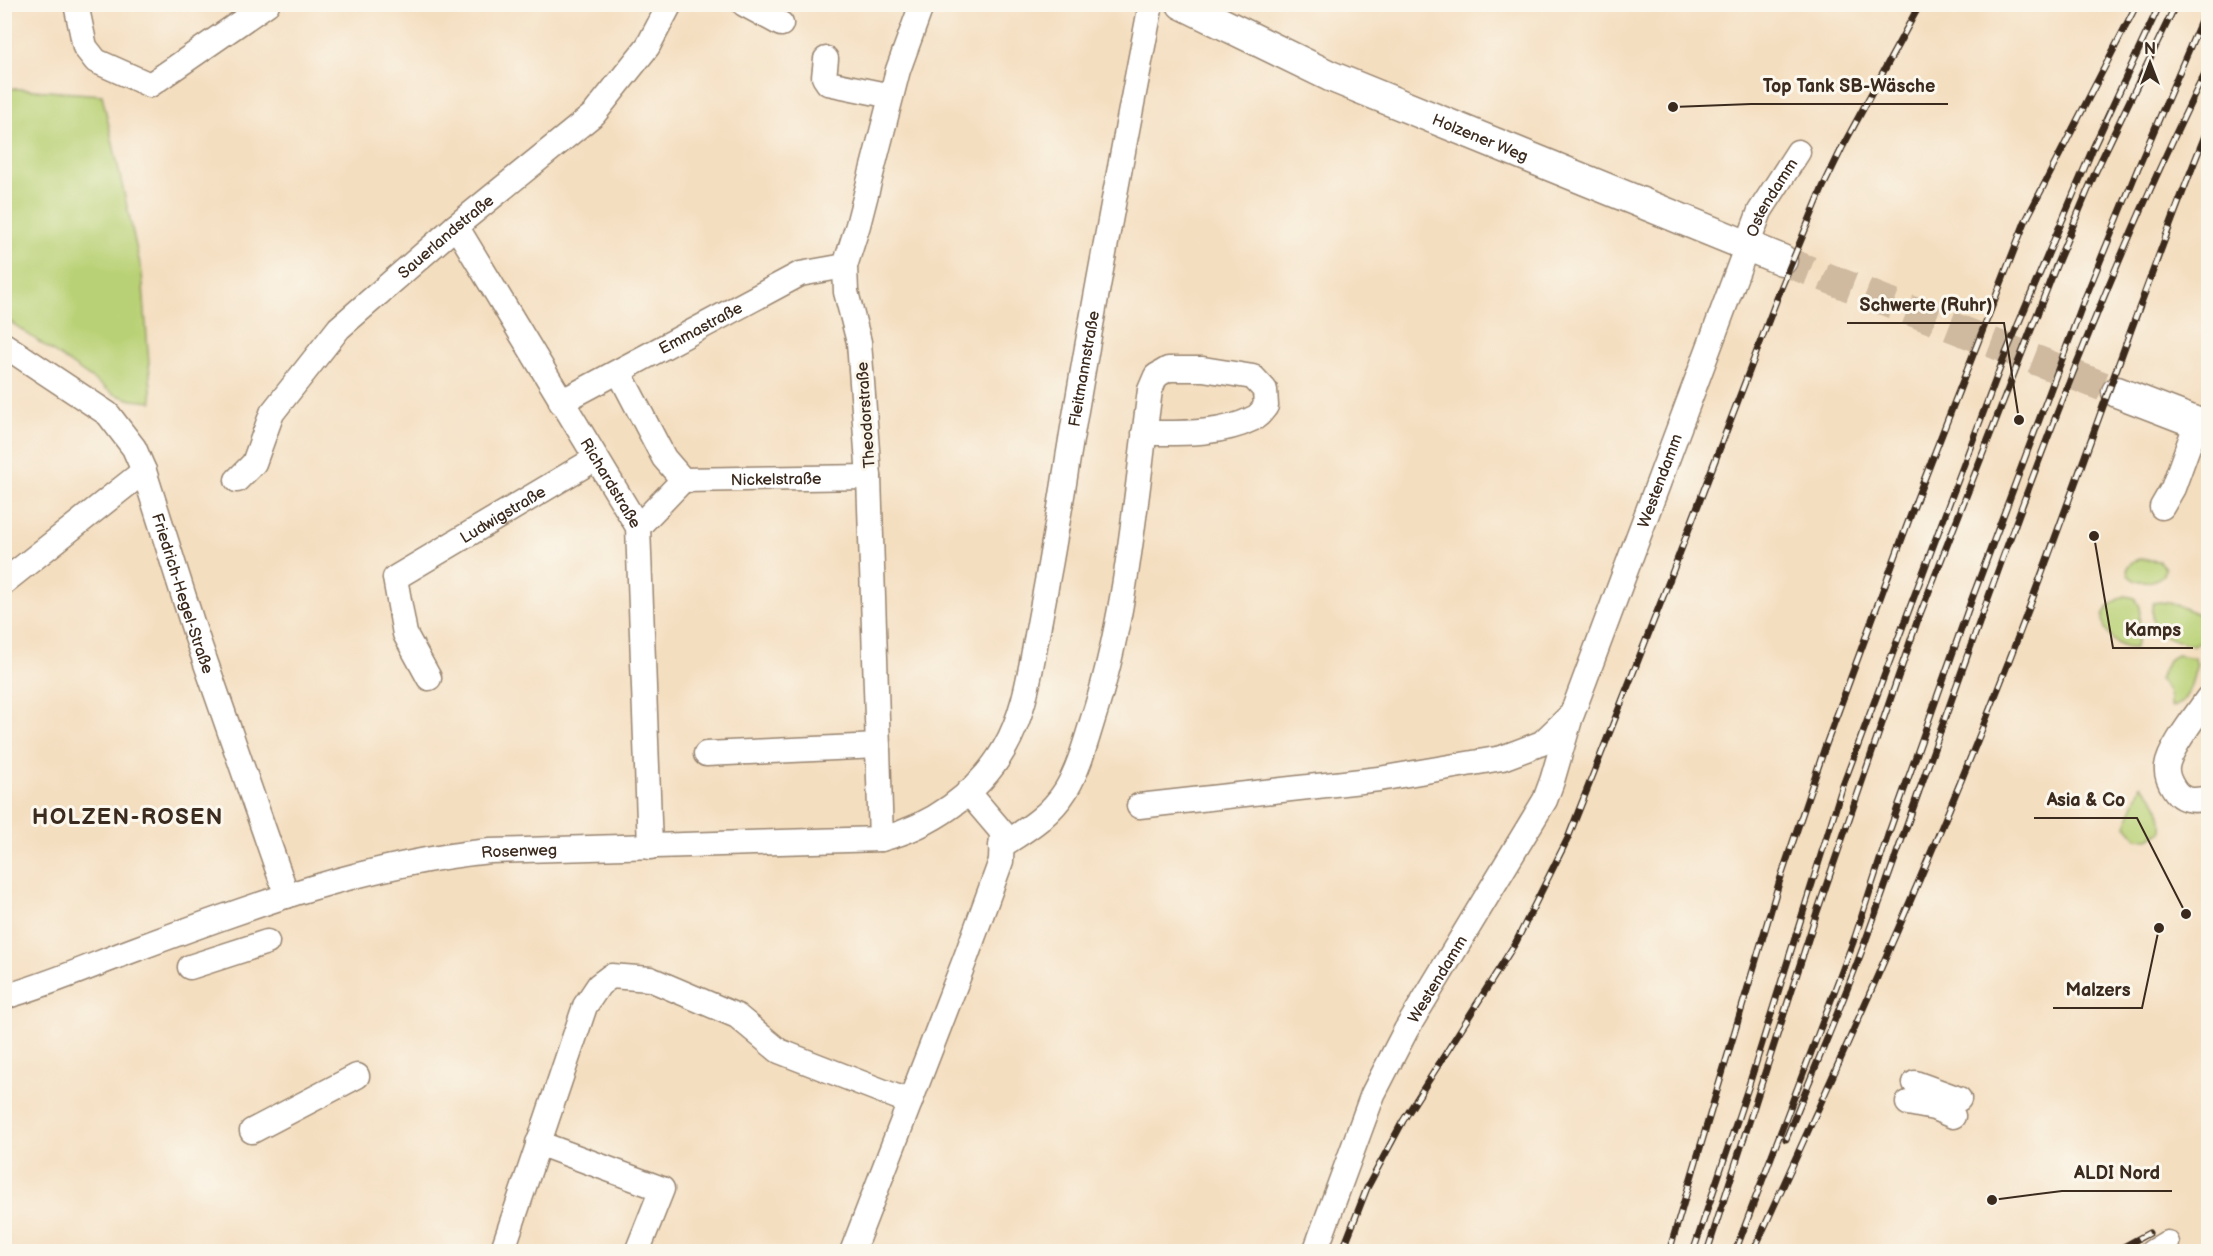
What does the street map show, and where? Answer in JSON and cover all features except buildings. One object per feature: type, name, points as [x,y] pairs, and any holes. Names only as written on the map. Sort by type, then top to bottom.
[{"type":"main road","name":"Holzener Weg","points":[[1182,4],[1330,76],[1782,260]]},
{"type":"main road","points":[[2117,392],[2203,424]]},
{"type":"street","points":[[76,4],[85,47],[96,61],[150,85],[267,4]]},
{"type":"street","name":"Sauerlandstraße","points":[[237,480],[254,463],[272,413],[339,328],[456,226],[594,114],[648,46],[670,4]]},
{"type":"street","points":[[744,4],[781,24]]},
{"type":"street","name":"Theodorstraße","points":[[880,839],[869,477],[859,342],[846,292],[845,266],[858,225],[898,70],[922,4]]},
{"type":"street","name":"Fleitmannstraße","points":[[1013,732],[1023,705],[1054,548],[1118,172],[1151,4]]},
{"type":"street","points":[[826,59],[824,77],[828,83],[891,96]]},
{"type":"street","name":"Ostendamm","points":[[1747,246],[1760,211],[1798,152]]},
{"type":"street","name":"Richardstraße","points":[[456,226],[638,527],[650,847]]},
{"type":"street","name":"Westendamm","points":[[1315,1251],[1373,1094],[1406,1030],[1545,800],[1572,714],[1747,246]]},
{"type":"street","name":"Emmastraße","points":[[561,402],[800,274],[845,266]]},
{"type":"street","name":"Friedrich-Hegel-Straße","points":[[4,345],[108,414],[134,448],[144,471],[195,632],[287,896]]},
{"type":"street","points":[[1001,846],[1041,821],[1065,790],[1079,762],[1105,683],[1118,622],[1144,433],[1150,390],[1156,376],[1168,369],[1203,369],[1253,377],[1265,390],[1266,406],[1254,418],[1230,428],[1184,433],[1144,433]]},
{"type":"street","points":[[619,372],[664,458],[682,480],[638,527]]},
{"type":"street","points":[[2162,507],[2203,424]]},
{"type":"street","name":"Ludwigstraße","points":[[429,678],[405,634],[394,578],[595,459]]},
{"type":"street","points":[[4,582],[144,471]]},
{"type":"street","name":"Nickelstraße","points":[[682,480],[869,477]]},
{"type":"street","points":[[2208,698],[2171,754],[2167,769],[2169,780],[2177,793],[2186,799],[2208,798]]},
{"type":"street","name":"Westendamm","points":[[1139,806],[1379,779],[1502,758],[1542,743],[1572,714]]},
{"type":"street","name":"Rosenweg","points":[[4,997],[47,984],[205,924],[287,896],[361,873],[442,856],[490,851],[880,839],[903,833],[928,822],[959,801],[990,770],[1013,732]]},
{"type":"street","points":[[706,754],[878,746]]},
{"type":"street","points":[[852,1251],[1001,861],[1002,832],[968,792]]},
{"type":"street","points":[[190,967],[267,942]]},
{"type":"street","points":[[502,1251],[585,1006],[599,985],[611,976],[650,980],[704,1002],[737,1016],[779,1051],[910,1102]]},
{"type":"street","points":[[252,1131],[357,1076]]},
{"type":"street","points":[[1911,1093],[1934,1108],[1956,1108]]},
{"type":"street","points":[[538,1143],[662,1188],[637,1251]]},
{"type":"green space","points":[[5,88],[102,95],[142,273],[152,402],[132,400],[114,394],[5,318]]},
{"type":"green space","points":[[2139,559],[2159,561],[2165,568],[2164,575],[2155,580],[2136,581],[2128,575],[2127,569],[2132,562]]},
{"type":"green space","points":[[2125,596],[2135,598],[2140,607],[2139,630],[2141,631],[2135,648],[2117,643],[2104,627],[2103,620],[2107,608]]},
{"type":"green space","points":[[2153,603],[2174,604],[2208,618],[2207,631],[2203,638],[2193,645],[2161,633],[2153,622],[2152,613]]},
{"type":"green space","points":[[2177,655],[2194,658],[2197,664],[2186,697],[2182,702],[2170,707],[2168,692],[2159,680],[2168,660]]},
{"type":"green space","points":[[2141,785],[2154,800],[2162,818],[2162,831],[2149,839],[2137,838],[2126,825]]},
{"type":"tunnel","points":[[1782,260],[2117,392]]},
{"type":"railway","points":[[1342,1252],[1367,1188],[1403,1121],[1516,942],[1568,838],[1781,288],[1823,187],[1920,4]]},
{"type":"railway","points":[[1669,1252],[1779,883],[1824,750],[1917,498],[2025,222],[2137,4]]},
{"type":"railway","points":[[1693,1252],[1748,1088],[1842,788],[2003,360],[2093,148],[2160,4]]},
{"type":"railway","points":[[1707,1252],[1816,915],[1917,622],[2056,266],[2095,173],[2176,4]]},
{"type":"railway","points":[[1735,1252],[1855,937],[1888,835],[1970,604],[2083,303],[2208,5]]},
{"type":"railway","points":[[1786,1139],[1864,945],[1983,612],[2066,391],[2157,174],[2208,67]]},
{"type":"railway","points":[[1753,1252],[1882,966],[1974,749],[2208,128]]},
{"type":"railway","points":[[2114,1252],[2149,1233]]},
{"type":"place","name":"Top Tank SB-Wäsche","points":[[1673,107]]},
{"type":"place","name":"Schwerte (Ruhr)","points":[[2019,420]]},
{"type":"place","name":"Kamps","points":[[2094,536]]},
{"type":"place","name":"Asia & Co","points":[[2186,914]]},
{"type":"place","name":"Malzers","points":[[2159,928]]},
{"type":"place","name":"ALDI Nord","points":[[1992,1200]]},
{"type":"district","name":"HOLZEN-ROSEN","points":[[128,816]]}]
